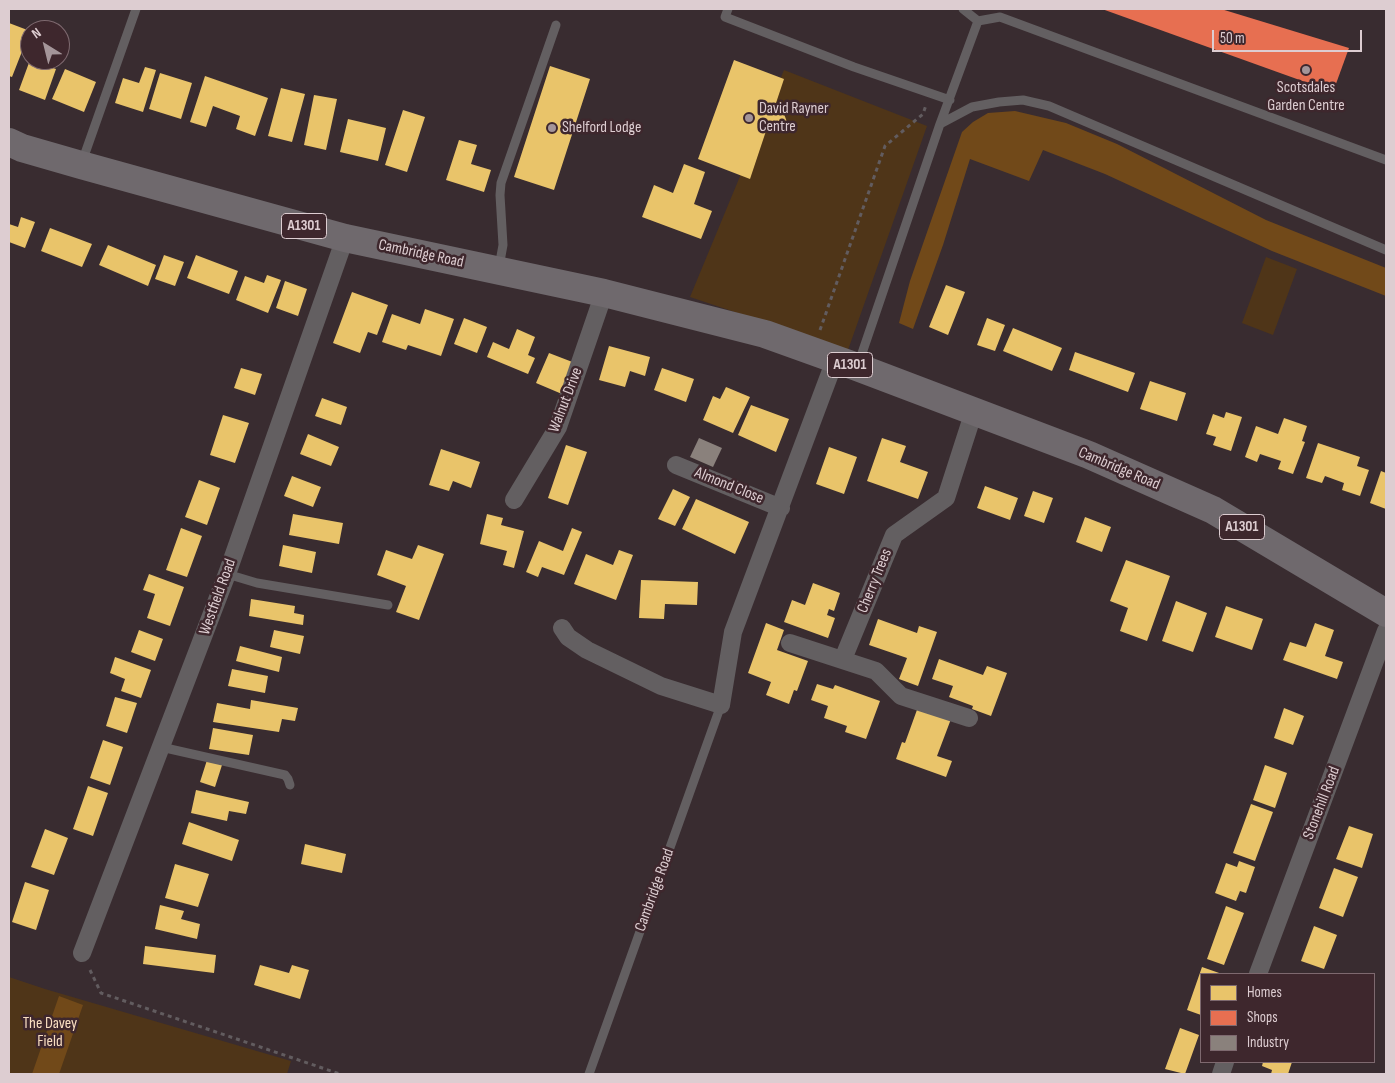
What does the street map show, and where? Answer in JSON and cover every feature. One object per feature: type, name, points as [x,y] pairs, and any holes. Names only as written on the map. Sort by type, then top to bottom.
[{"type":"main road","name":"Cambridge Road","points":[[9,142],[22,148],[81,165],[345,238],[604,293],[765,334],[1089,455],[1213,510],[1386,613]]},
{"type":"street","name":"Westfield Road","points":[[82,953],[227,574],[345,238]]},
{"type":"street","name":"Walnut Drive","points":[[514,500],[558,427],[604,293]]},
{"type":"street","name":"Cambridge Road","points":[[721,705],[733,632],[781,508],[835,359]]},
{"type":"street","name":"Cherry Trees","points":[[843,659],[894,535],[946,498],[974,411]]},
{"type":"street","name":"Almond Close","points":[[676,465],[781,508]]},
{"type":"street","points":[[562,628],[568,637],[587,650],[661,686],[721,705]]},
{"type":"street","name":"Stonehill Road","points":[[1258,973],[1386,631]]},
{"type":"street","points":[[790,643],[876,671],[901,696],[969,718]]},
{"type":"lane","points":[[81,165],[136,9]]},
{"type":"lane","points":[[728,9],[725,17],[854,67],[950,100]]},
{"type":"lane","points":[[963,9],[978,21],[1000,17],[1386,160]]},
{"type":"lane","points":[[835,359],[940,124],[978,21]]},
{"type":"lane","points":[[498,270],[503,245],[501,184],[556,25]]},
{"type":"lane","points":[[940,124],[972,107],[999,102],[1023,100],[1049,106],[1386,250]]},
{"type":"lane","points":[[227,574],[257,583],[388,605]]},
{"type":"lane","name":"Cambridge Road","points":[[589,1074],[721,705]]},
{"type":"lane","points":[[161,747],[285,775],[290,785]]},
{"type":"path","points":[[835,359],[885,146],[923,114],[931,93]]},
{"type":"path","points":[[82,953],[101,993],[340,1074]]},
{"type":"green space","points":[[784,70],[927,126],[848,350],[690,297]]},
{"type":"green space","points":[[1015,111],[1066,123],[1117,144],[1266,220],[1386,268],[1386,296],[1272,251],[1105,174],[1043,150],[1029,181],[970,159],[943,245],[913,329],[899,323],[910,281],[962,132],[973,122],[988,113]]},
{"type":"green space","points":[[1266,257],[1297,269],[1273,335],[1242,323]]},
{"type":"green space","name":"The Davey Field","points":[[9,977],[291,1061],[287,1074],[9,1074]]},
{"type":"green space","points":[[59,996],[83,1005],[59,1074],[32,1074]]},
{"type":"building: Homes","points":[[9,23],[20,27],[20,57],[12,77],[9,76]]},
{"type":"building: Homes","name":"David Rayner Centre","points":[[734,60],[784,79],[774,109],[784,114],[787,122],[785,128],[776,131],[767,128],[750,179],[698,159]]},
{"type":"building: Homes","name":"Shelford Lodge","points":[[550,66],[590,79],[554,190],[514,177]]},
{"type":"building: Homes","points":[[145,67],[156,70],[143,112],[115,103],[123,78],[139,83]]},
{"type":"building: Homes","points":[[26,70],[56,70],[45,100],[19,90]]},
{"type":"building: Homes","points":[[65,70],[96,82],[84,112],[52,99]]},
{"type":"building: Homes","points":[[160,73],[192,83],[181,119],[149,109]]},
{"type":"building: Homes","points":[[205,76],[268,98],[255,136],[236,129],[240,116],[213,106],[206,127],[190,122]]},
{"type":"building: Homes","points":[[281,88],[305,94],[292,142],[268,136]]},
{"type":"building: Homes","points":[[314,95],[337,99],[326,150],[304,145]]},
{"type":"building: Homes","points":[[403,110],[425,117],[407,172],[385,165]]},
{"type":"building: Homes","points":[[348,119],[386,128],[378,161],[340,152]]},
{"type":"building: Homes","points":[[459,140],[477,145],[471,164],[491,170],[484,192],[446,180]]},
{"type":"building: Homes","points":[[684,164],[705,172],[694,204],[712,211],[701,239],[642,217],[654,185],[673,193]]},
{"type":"building: Homes","points":[[21,217],[35,222],[25,248],[9,242],[9,224],[18,227]]},
{"type":"building: Homes","points":[[50,228],[92,244],[82,267],[41,251]]},
{"type":"building: Homes","points":[[108,245],[156,265],[148,286],[99,265]]},
{"type":"building: Homes","points":[[164,255],[184,262],[175,286],[155,279]]},
{"type":"building: Homes","points":[[196,255],[238,271],[229,294],[187,278]]},
{"type":"building: Homes","points":[[267,275],[281,280],[268,313],[236,300],[245,276],[264,283]]},
{"type":"building: Homes","points":[[285,281],[307,289],[298,316],[276,308]]},
{"type":"building: Homes","points":[[946,285],[965,292],[948,335],[929,327]]},
{"type":"building: Homes","points":[[352,292],[388,305],[377,335],[368,332],[360,353],[333,343]]},
{"type":"building: Homes","points":[[425,309],[454,319],[441,356],[408,345],[406,350],[382,342],[392,314],[420,324]]},
{"type":"building: Homes","points":[[464,318],[487,327],[477,353],[454,344]]},
{"type":"building: Homes","points":[[987,318],[1005,325],[995,351],[977,345]]},
{"type":"building: Homes","points":[[1013,328],[1062,348],[1052,371],[1003,351]]},
{"type":"building: Homes","points":[[517,329],[535,337],[528,355],[535,358],[528,374],[487,357],[493,342],[509,349]]},
{"type":"building: Homes","points":[[609,346],[650,357],[645,376],[630,371],[625,387],[599,380]]},
{"type":"building: Homes","points":[[1075,352],[1135,373],[1128,392],[1069,370]]},
{"type":"building: Homes","points":[[549,353],[575,363],[562,394],[536,383]]},
{"type":"building: Homes","points":[[241,368],[262,374],[255,395],[234,388]]},
{"type":"building: Homes","points":[[662,368],[694,379],[686,402],[654,390]]},
{"type":"building: Homes","points":[[1150,381],[1186,393],[1177,421],[1140,409]]},
{"type":"building: Homes","points":[[726,387],[750,397],[733,433],[703,420],[713,396],[720,399]]},
{"type":"building: Homes","points":[[322,398],[347,407],[341,425],[315,416]]},
{"type":"building: Homes","points":[[751,405],[789,419],[776,452],[738,435]]},
{"type":"building: Homes","points":[[1226,412],[1242,417],[1231,451],[1213,445],[1216,437],[1206,434],[1213,414],[1224,418]]},
{"type":"building: Homes","points":[[223,415],[249,423],[235,463],[210,455]]},
{"type":"building: Homes","points":[[1284,418],[1307,426],[1302,441],[1305,442],[1293,474],[1278,469],[1281,461],[1260,454],[1257,462],[1245,457],[1256,426],[1278,434]]},
{"type":"building: Homes","points":[[308,434],[339,447],[331,466],[300,454]]},
{"type":"building: Homes","points":[[882,438],[906,446],[900,462],[928,472],[918,499],[867,481]]},
{"type":"building: Homes","points":[[1318,443],[1360,457],[1357,466],[1369,470],[1360,496],[1342,490],[1344,483],[1325,476],[1322,483],[1306,478]]},
{"type":"building: Homes","points":[[566,445],[587,452],[568,505],[548,498]]},
{"type":"building: Homes","points":[[829,447],[857,457],[844,494],[816,484]]},
{"type":"building: Homes","points":[[441,449],[480,462],[471,488],[453,481],[449,491],[429,485]]},
{"type":"building: Homes","points":[[1381,471],[1386,473],[1386,509],[1370,503]]},
{"type":"building: Homes","points":[[292,476],[321,487],[313,507],[284,496]]},
{"type":"building: Homes","points":[[199,480],[220,488],[207,525],[185,517]]},
{"type":"building: Homes","points":[[985,486],[1018,498],[1010,520],[977,508]]},
{"type":"building: Homes","points":[[673,489],[690,497],[675,526],[658,519]]},
{"type":"building: Homes","points":[[1033,491],[1053,498],[1044,523],[1024,516]]},
{"type":"building: Homes","points":[[696,499],[749,522],[735,554],[682,529]]},
{"type":"building: Homes","points":[[293,514],[343,523],[339,544],[289,535]]},
{"type":"building: Homes","points":[[487,514],[503,518],[501,525],[524,531],[514,568],[503,565],[507,551],[480,544]]},
{"type":"building: Homes","points":[[1085,517],[1111,527],[1102,552],[1076,542]]},
{"type":"building: Homes","points":[[181,528],[202,536],[187,577],[166,570]]},
{"type":"building: Homes","points":[[572,528],[582,532],[564,575],[542,567],[538,577],[526,572],[539,541],[563,551]]},
{"type":"building: Homes","points":[[283,545],[316,552],[312,573],[279,566]]},
{"type":"building: Homes","points":[[418,545],[444,554],[419,620],[396,612],[406,586],[377,575],[386,550],[412,559]]},
{"type":"building: Homes","points":[[619,550],[633,555],[616,600],[574,584],[586,554],[613,565]]},
{"type":"building: Homes","points":[[1126,560],[1170,576],[1147,641],[1120,631],[1128,608],[1110,601]]},
{"type":"building: Homes","points":[[149,574],[184,587],[170,626],[147,618],[155,594],[143,590]]},
{"type":"building: Homes","points":[[641,580],[698,582],[697,605],[665,604],[664,619],[639,618]]},
{"type":"building: Homes","points":[[813,583],[840,593],[834,611],[829,609],[827,615],[835,618],[828,638],[784,622],[792,600],[805,605]]},
{"type":"building: Homes","points":[[251,599],[295,606],[294,613],[304,615],[303,625],[249,616]]},
{"type":"building: Homes","points":[[1176,601],[1207,613],[1193,652],[1162,641]]},
{"type":"building: Homes","points":[[1226,606],[1263,619],[1252,650],[1215,637]]},
{"type":"building: Homes","points":[[878,619],[917,633],[919,626],[937,632],[918,686],[899,679],[907,658],[869,645]]},
{"type":"building: Homes","points":[[766,623],[784,630],[777,650],[808,661],[797,691],[794,690],[789,704],[766,695],[771,682],[748,673]]},
{"type":"building: Homes","points":[[1315,623],[1334,630],[1325,656],[1343,662],[1337,679],[1283,660],[1290,642],[1306,647]]},
{"type":"building: Homes","points":[[139,630],[163,639],[155,661],[131,652]]},
{"type":"building: Homes","points":[[274,630],[304,636],[300,654],[270,647]]},
{"type":"building: Homes","points":[[240,646],[282,657],[279,672],[236,661]]},
{"type":"building: Homes","points":[[115,657],[151,670],[141,698],[121,691],[125,679],[110,673]]},
{"type":"building: Homes","points":[[939,659],[983,675],[987,666],[1007,673],[991,716],[972,709],[973,706],[949,697],[953,686],[932,679]]},
{"type":"building: Homes","points":[[232,669],[268,676],[265,693],[228,686]]},
{"type":"building: Homes","points":[[817,684],[833,689],[835,685],[880,701],[866,739],[845,732],[847,726],[824,718],[828,706],[811,700]]},
{"type":"building: Homes","points":[[115,697],[137,703],[127,733],[106,726]]},
{"type":"building: Homes","points":[[251,700],[298,708],[295,721],[282,719],[279,732],[213,722],[217,703],[250,709]]},
{"type":"building: Homes","points":[[918,707],[951,719],[937,756],[952,761],[946,777],[896,759],[902,742],[905,743]]},
{"type":"building: Homes","points":[[1284,708],[1304,716],[1293,745],[1274,738]]},
{"type":"building: Homes","points":[[213,728],[253,735],[249,755],[209,749]]},
{"type":"building: Homes","points":[[103,740],[123,747],[110,785],[90,778]]},
{"type":"building: Homes","points":[[207,760],[222,765],[215,787],[200,782]]},
{"type":"building: Homes","points":[[1265,765],[1287,773],[1275,808],[1253,800]]},
{"type":"building: Homes","points":[[88,786],[108,793],[93,836],[73,829]]},
{"type":"building: Homes","points":[[196,790],[249,802],[246,814],[229,811],[227,821],[191,813]]},
{"type":"building: Homes","points":[[1251,804],[1273,812],[1255,861],[1233,853]]},
{"type":"building: Homes","points":[[189,822],[239,840],[232,861],[182,844]]},
{"type":"building: Homes","points":[[1349,826],[1373,834],[1362,868],[1336,859]]},
{"type":"building: Homes","points":[[45,829],[68,838],[54,875],[31,867]]},
{"type":"building: Homes","points":[[305,844],[346,854],[342,873],[301,864]]},
{"type":"building: Homes","points":[[1239,861],[1255,867],[1246,893],[1240,891],[1236,901],[1215,893],[1226,863],[1237,867]]},
{"type":"building: Homes","points":[[175,864],[209,874],[198,907],[165,898]]},
{"type":"building: Homes","points":[[1334,868],[1358,877],[1343,917],[1319,908]]},
{"type":"building: Homes","points":[[25,882],[49,890],[36,930],[12,922]]},
{"type":"building: Homes","points":[[160,905],[184,911],[181,919],[200,924],[197,939],[155,929]]},
{"type":"building: Homes","points":[[1226,906],[1244,913],[1224,965],[1207,959]]},
{"type":"building: Homes","points":[[1314,926],[1337,935],[1324,969],[1301,961]]},
{"type":"building: Homes","points":[[145,946],[216,955],[214,973],[143,964]]},
{"type":"building: Homes","points":[[260,965],[289,973],[292,965],[309,970],[300,999],[254,985]]},
{"type":"building: Homes","points":[[1202,967],[1219,973],[1200,973],[1200,1015],[1187,1010]]},
{"type":"building: Homes","points":[[1180,1028],[1199,1035],[1185,1074],[1165,1069]]},
{"type":"building: Homes","points":[[1263,1063],[1292,1063],[1288,1074],[1271,1074],[1272,1070],[1262,1066]]},
{"type":"building: Shops","name":"Scotsdales Garden Centre","points":[[1102,9],[1221,9],[1349,48],[1333,92]]},
{"type":"building: Industry","points":[[699,438],[722,448],[713,467],[690,457]]},
{"type":"place","name":"Scotsdales Garden Centre","points":[[1306,70]]},
{"type":"place","name":"David Rayner Centre","points":[[749,118]]},
{"type":"place","name":"Shelford Lodge","points":[[552,128]]}]
